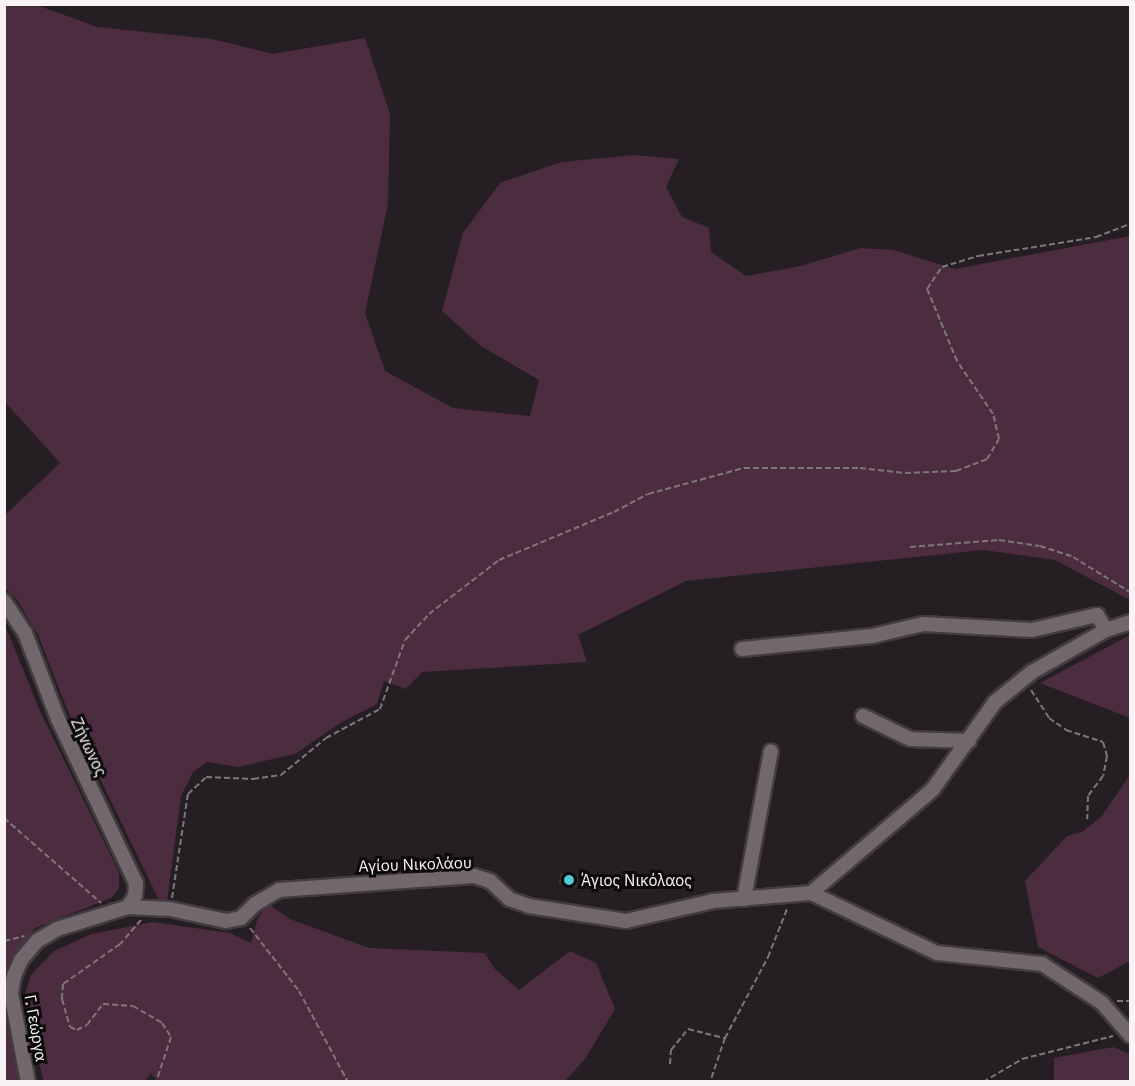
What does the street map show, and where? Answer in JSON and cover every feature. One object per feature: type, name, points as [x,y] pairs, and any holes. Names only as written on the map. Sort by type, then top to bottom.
[{"type":"street","name":"Ζήνωνος","points":[[4,601],[25,633],[58,719],[136,883],[135,896],[128,907]]},
{"type":"street","points":[[742,649],[872,636],[923,624],[1032,630],[1097,615],[1106,630]]},
{"type":"street","points":[[1129,1034],[1102,1004],[1042,964],[937,953],[811,893],[933,789],[995,702],[1024,677],[1106,630],[1131,622]]},
{"type":"street","points":[[863,716],[910,739],[969,741]]},
{"type":"street","points":[[744,898],[771,751]]},
{"type":"street","name":"Αγίου Νικολάου","points":[[242,918],[255,904],[279,890],[474,876],[490,881],[509,899],[528,906],[626,921],[713,901],[811,893]]},
{"type":"street","points":[[128,907],[148,910],[170,909],[226,921],[242,918]]},
{"type":"street","name":"Γ. Γεώργα","points":[[28,1082],[11,993],[21,960],[37,941],[57,929],[128,907]]},
{"type":"path","points":[[170,909],[188,794],[206,777],[253,779],[281,775],[326,738],[380,709],[405,640],[429,614],[499,560],[614,512],[648,494],[744,468],[860,468],[915,473],[956,471],[987,459],[999,439],[993,414],[957,361],[927,289],[942,267],[978,256],[1096,237],[1131,224]]},
{"type":"path","points":[[910,547],[999,540],[1040,546],[1073,557],[1131,592]]},
{"type":"path","points":[[1024,677],[1049,718],[1066,730],[1103,742],[1105,766],[1088,796],[1087,819]]},
{"type":"path","points":[[4,818],[43,848],[110,911]]},
{"type":"path","points":[[710,1082],[725,1038],[768,957],[792,895]]},
{"type":"path","points":[[148,910],[120,944],[63,984],[62,999],[70,1027],[77,1030],[87,1025],[103,1004],[133,1006],[162,1023],[171,1037],[156,1082]]},
{"type":"path","points":[[242,918],[299,991],[348,1082]]},
{"type":"path","points":[[4,941],[19,934],[37,941]]},
{"type":"path","points":[[670,1064],[671,1050],[688,1029],[725,1038]]},
{"type":"path","points":[[983,1082],[1022,1059],[1129,1034]]},
{"type":"shaded area","points":[[5,4],[37,5],[97,27],[212,39],[273,54],[365,38],[390,114],[388,204],[365,313],[385,371],[453,408],[530,416],[539,380],[481,346],[442,311],[463,233],[500,183],[561,162],[634,155],[679,159],[666,187],[682,217],[709,228],[711,252],[746,276],[801,266],[860,248],[893,250],[955,269],[1130,236],[1130,600],[1055,560],[983,550],[686,581],[578,635],[587,662],[422,672],[406,689],[384,681],[377,704],[340,723],[295,754],[238,767],[207,762],[193,772],[181,796],[167,901],[159,900],[71,719],[38,635],[18,601],[5,588],[5,515],[60,463],[5,402]]},
{"type":"shaded area","points":[[5,625],[40,711],[119,872],[119,889],[111,898],[35,928],[10,963],[5,989]]},
{"type":"shaded area","points":[[1130,635],[1130,718],[1040,683]]},
{"type":"shaded area","points":[[1130,775],[1130,961],[1098,978],[1038,947],[1025,881],[1067,836],[1082,832],[1101,817]]},
{"type":"shaded area","points":[[267,903],[290,919],[369,948],[485,953],[494,968],[519,990],[570,951],[596,963],[615,1009],[585,1059],[565,1081],[158,1082],[151,1073],[145,1081],[44,1082],[23,1001],[31,975],[54,951],[92,934],[153,922],[230,933],[251,943],[257,920]]},
{"type":"shaded area","points":[[4,1000],[18,1056],[19,1081],[5,1081]]},
{"type":"shaded area","points":[[1113,1047],[1130,1054],[1130,1081],[1054,1081],[1054,1058]]},
{"type":"building","name":"Άγιος Νικόλαος","points":[[561,873],[579,877],[576,888],[559,884]]},
{"type":"place","name":"Άγιος Νικόλαος","points":[[569,880]]}]
